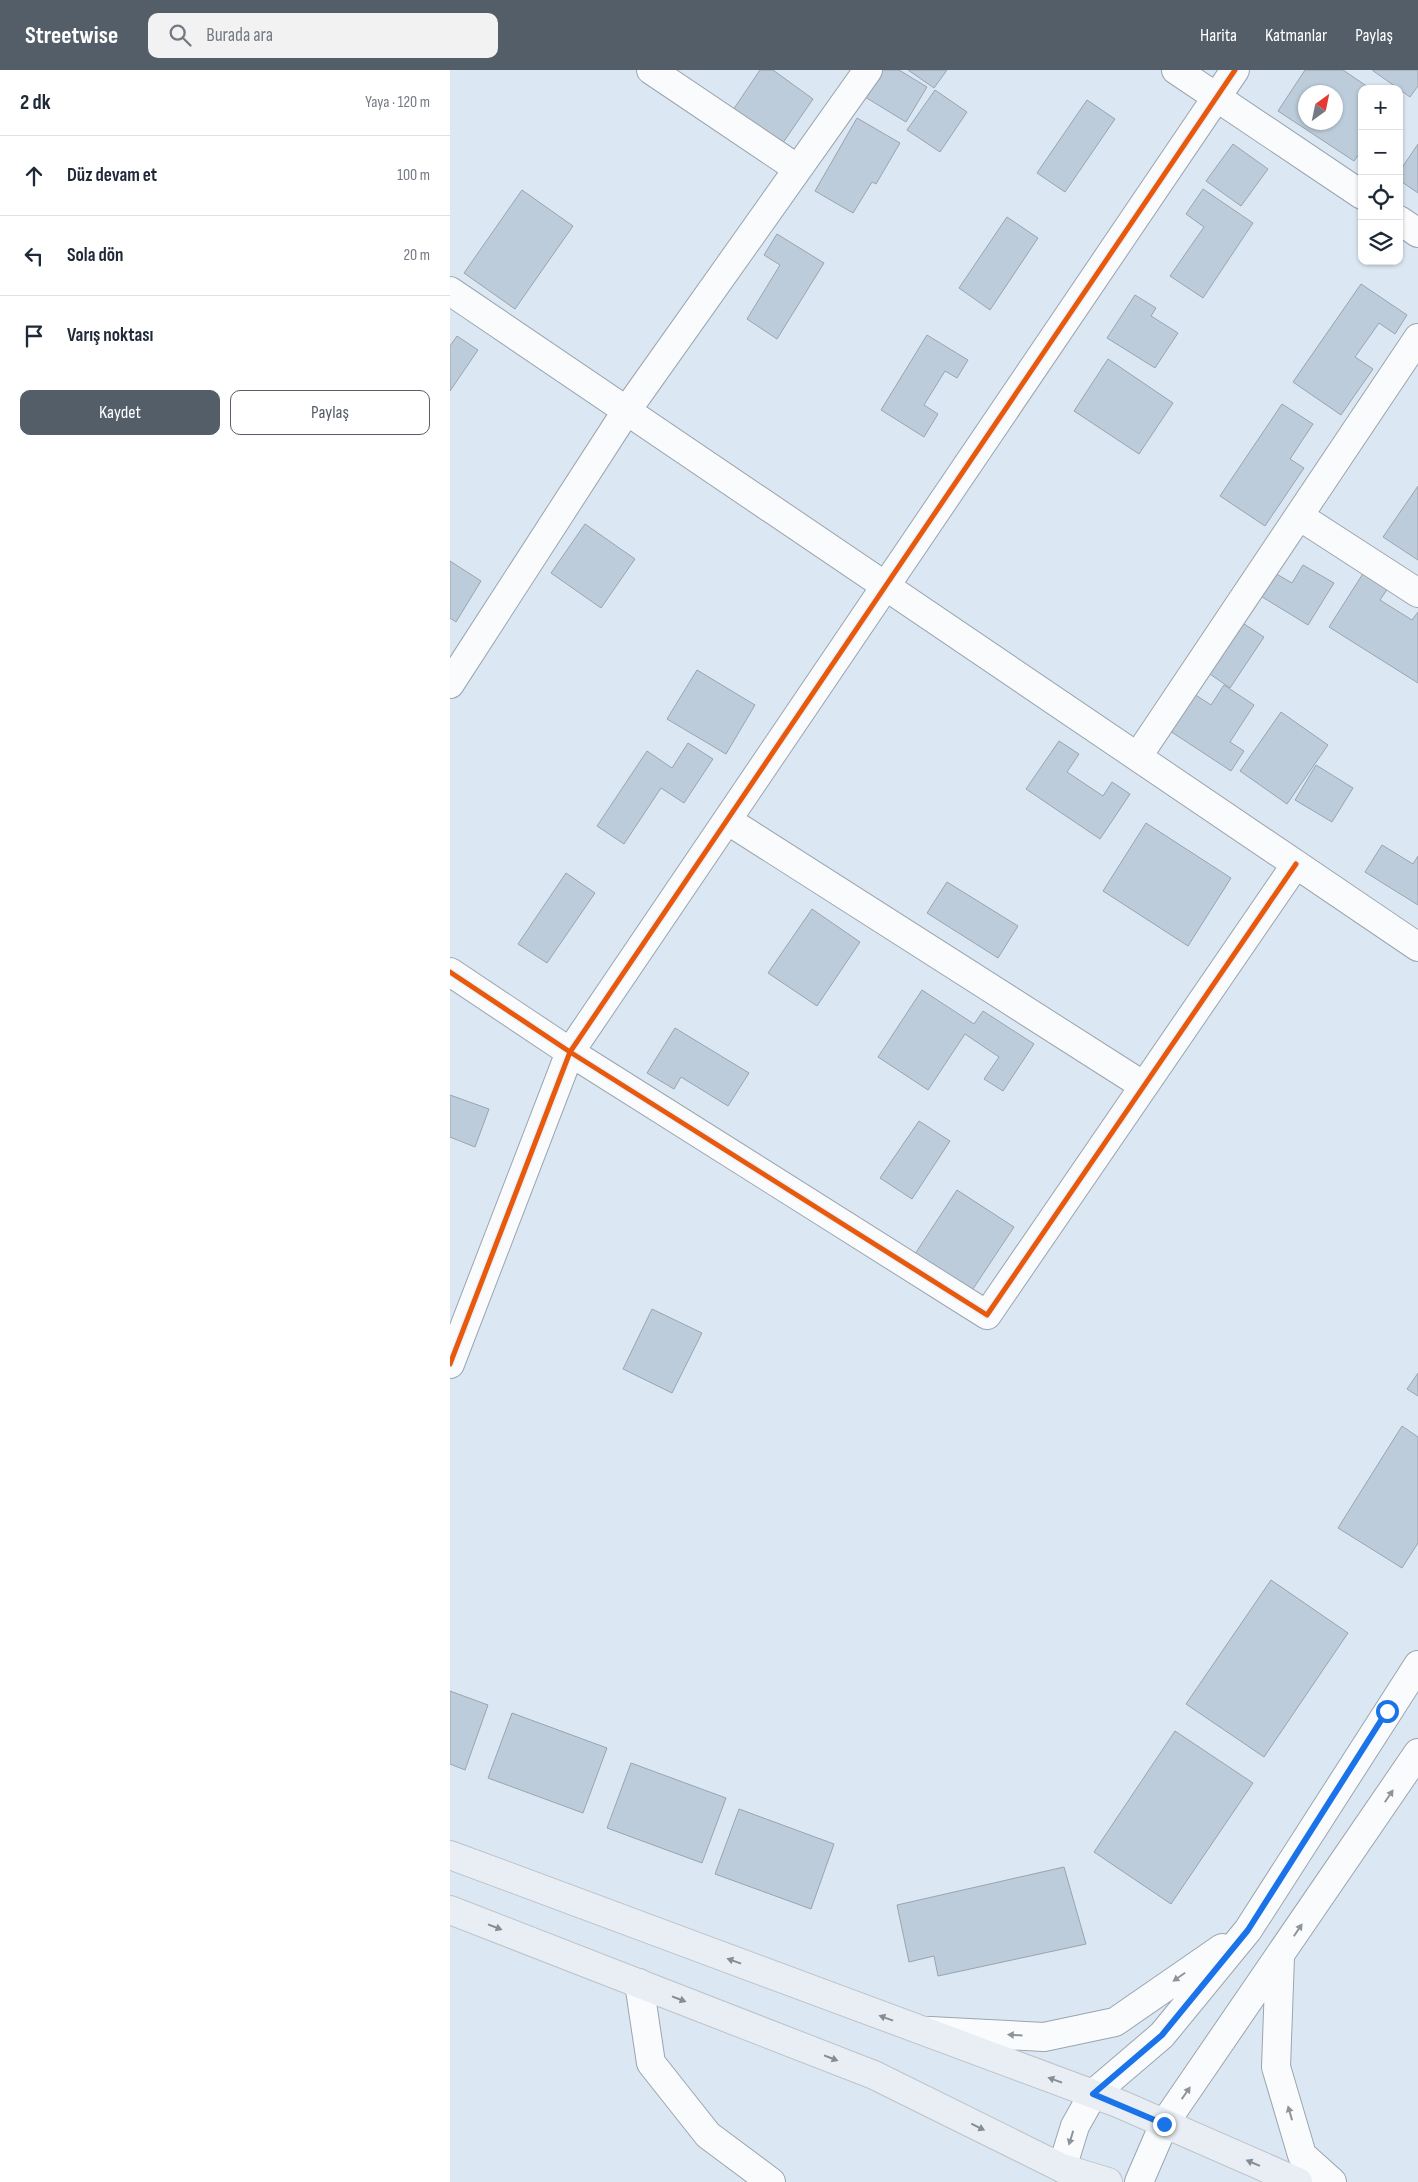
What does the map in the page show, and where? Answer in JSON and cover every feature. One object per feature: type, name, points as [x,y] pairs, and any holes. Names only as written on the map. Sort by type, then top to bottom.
[{"type":"main road","points":[[450,1855],[1093,2094],[1298,2182]]},
{"type":"main road","points":[[450,1910],[874,2075],[1062,2168],[1108,2182]]},
{"type":"street","points":[[651,70],[798,169]]},
{"type":"street","points":[[450,684],[459,649],[868,70]]},
{"type":"street","points":[[1176,70],[1218,96],[1358,192]]},
{"type":"street","points":[[453,1347],[570,1052],[1236,70]]},
{"type":"street","points":[[1403,223],[1418,233]]},
{"type":"street","points":[[450,291],[1418,947]]},
{"type":"street","points":[[1138,756],[1418,338]]},
{"type":"street","points":[[1299,516],[1418,593]]},
{"type":"street","points":[[727,820],[1144,1086]]},
{"type":"street","points":[[450,972],[570,1052],[987,1315],[1296,864]]},
{"type":"street","points":[[450,983],[489,998]]},
{"type":"street","points":[[1062,2168],[1075,2126],[1093,2094],[1162,2035],[1248,1930],[1418,1665]]},
{"type":"street","points":[[1139,2182],[1164,2124],[1418,1753]]},
{"type":"street","points":[[917,2030],[1044,2037],[1115,2022],[1248,1930]]},
{"type":"street","points":[[1280,1957],[1276,2067],[1302,2155],[1332,2182]]},
{"type":"street","points":[[639,1983],[651,2063],[708,2135],[771,2182]]},
{"type":"building","points":[[760,70],[773,70],[813,99],[778,150],[729,116]]},
{"type":"building","points":[[882,70],[899,70],[927,87],[906,122],[865,97]]},
{"type":"building","points":[[908,70],[947,70],[934,88]]},
{"type":"building","points":[[1305,70],[1343,70],[1365,85],[1358,85],[1358,156],[1354,161],[1307,130],[1343,130],[1343,85],[1298,85],[1298,124],[1278,111]]},
{"type":"building","points":[[1372,70],[1418,70],[1418,86],[1410,97],[1403,92],[1403,85],[1393,85]]},
{"type":"building","points":[[935,90],[967,112],[940,152],[907,130]]},
{"type":"building","points":[[1087,100],[1115,119],[1065,192],[1037,173]]},
{"type":"building","points":[[857,118],[900,143],[876,184],[872,182],[853,213],[815,191]]},
{"type":"building","points":[[1233,144],[1268,169],[1241,206],[1206,181]]},
{"type":"building","points":[[1418,144],[1418,193],[1403,183],[1403,166]]},
{"type":"building","points":[[1203,189],[1253,223],[1203,298],[1170,276],[1204,227],[1186,214]]},
{"type":"building","points":[[522,190],[573,226],[515,309],[464,273]]},
{"type":"building","points":[[1007,217],[1038,238],[990,310],[959,288]]},
{"type":"building","points":[[777,234],[824,263],[777,339],[747,319],[780,265],[764,255]]},
{"type":"building","points":[[1361,284],[1407,315],[1395,334],[1379,323],[1355,357],[1373,369],[1341,415],[1293,382]]},
{"type":"building","points":[[1135,295],[1156,308],[1151,316],[1178,333],[1155,368],[1107,338]]},
{"type":"building","points":[[927,335],[968,360],[957,378],[945,371],[924,405],[938,414],[924,437],[881,410]]},
{"type":"building","points":[[457,336],[478,350],[450,391],[450,346]]},
{"type":"building","points":[[1108,359],[1173,403],[1139,454],[1074,411]]},
{"type":"building","points":[[1282,404],[1313,424],[1290,459],[1304,468],[1265,526],[1220,496]]},
{"type":"building","points":[[1418,486],[1418,560],[1383,537]]},
{"type":"building","points":[[585,524],[635,559],[601,608],[551,573]]},
{"type":"building","points":[[450,561],[481,581],[456,622],[450,618]]},
{"type":"building","points":[[1303,565],[1334,583],[1308,625],[1259,595],[1273,572],[1292,583]]},
{"type":"building","points":[[1364,572],[1388,588],[1380,600],[1412,620],[1418,612],[1418,683],[1329,627]]},
{"type":"building","points":[[1241,622],[1264,637],[1230,688],[1207,672]]},
{"type":"building","points":[[697,670],[755,705],[726,754],[667,719]]},
{"type":"building","points":[[1224,685],[1254,705],[1230,742],[1244,751],[1231,771],[1167,729],[1191,692],[1211,705]]},
{"type":"building","points":[[1281,712],[1328,745],[1287,804],[1240,771]]},
{"type":"building","points":[[1059,741],[1079,754],[1067,772],[1103,796],[1112,782],[1130,794],[1100,839],[1026,789]]},
{"type":"building","points":[[688,743],[713,759],[684,803],[661,788],[624,844],[597,826],[647,751],[672,768]]},
{"type":"building","points":[[1316,765],[1353,788],[1332,822],[1295,800]]},
{"type":"building","points":[[1146,823],[1231,878],[1188,946],[1103,891]]},
{"type":"building","points":[[1382,845],[1413,864],[1418,856],[1418,905],[1365,872]]},
{"type":"building","points":[[566,873],[595,893],[547,963],[518,944]]},
{"type":"building","points":[[947,882],[1018,926],[998,958],[927,913]]},
{"type":"building","points":[[812,909],[860,942],[817,1006],[768,973]]},
{"type":"building","points":[[922,990],[974,1024],[983,1011],[1034,1044],[1003,1091],[984,1079],[999,1057],[965,1034],[928,1090],[878,1057]]},
{"type":"building","points":[[675,1028],[749,1073],[728,1106],[681,1077],[674,1089],[647,1073]]},
{"type":"building","points":[[450,1095],[489,1109],[475,1147],[450,1137]]},
{"type":"building","points":[[919,1121],[950,1141],[912,1199],[880,1178]]},
{"type":"building","points":[[957,1190],[1014,1227],[969,1295],[913,1257]]},
{"type":"building","points":[[652,1309],[702,1333],[672,1393],[623,1369]]},
{"type":"building","points":[[1418,1373],[1418,1396],[1407,1389]]},
{"type":"building","points":[[1402,1426],[1418,1437],[1418,1543],[1402,1568],[1338,1528]]},
{"type":"building","points":[[1271,1580],[1348,1633],[1264,1757],[1186,1704]]},
{"type":"building","points":[[450,1691],[488,1705],[465,1770],[450,1764]]},
{"type":"building","points":[[512,1713],[607,1748],[583,1813],[488,1778]]},
{"type":"building","points":[[1175,1731],[1253,1783],[1171,1904],[1094,1852]]},
{"type":"building","points":[[631,1763],[726,1798],[702,1863],[607,1828]]},
{"type":"building","points":[[739,1809],[834,1844],[811,1909],[715,1874]]},
{"type":"building","points":[[1064,1867],[1086,1944],[938,1976],[934,1956],[909,1962],[897,1905]]},
{"type":"cycle path","points":[[450,1364],[570,1052],[1235,70]]},
{"type":"cycle path","points":[[450,972],[570,1052],[987,1315],[1296,864]]},
{"type":"route","points":[[1164,2124],[1093,2094],[1162,2035],[1248,1930],[1387,1711]]}]
